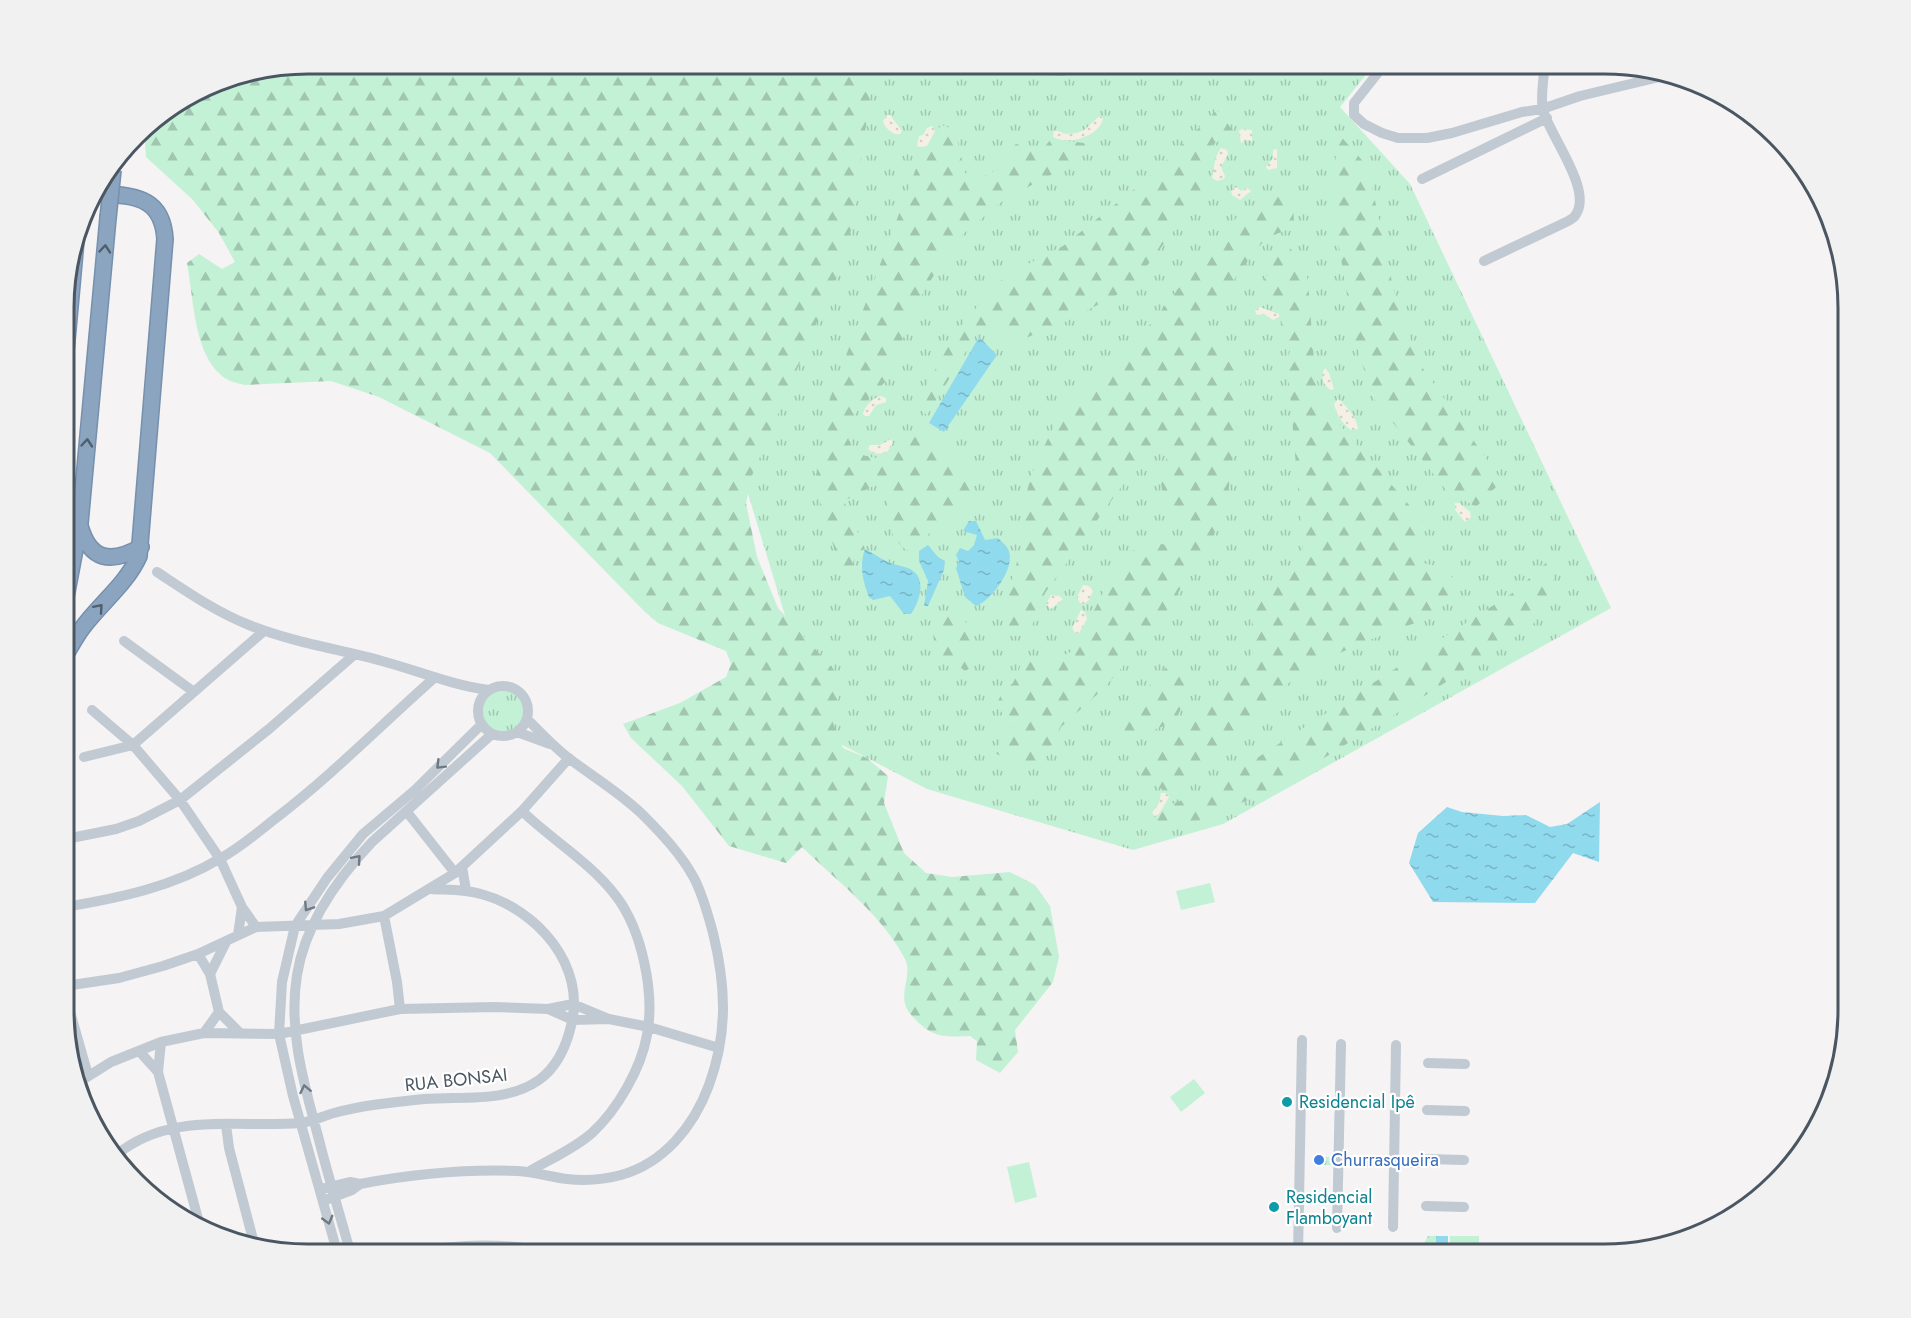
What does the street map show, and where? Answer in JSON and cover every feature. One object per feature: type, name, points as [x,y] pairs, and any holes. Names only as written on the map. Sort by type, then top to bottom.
[{"type":"highway","points":[[74,555],[80,523],[112,180]]},
{"type":"highway","points":[[74,641],[82,628],[136,564],[141,547],[164,228],[160,214],[143,199],[104,193]]},
{"type":"highway","points":[[80,523],[84,540],[89,547],[102,555],[121,557],[141,547]]},
{"type":"street","points":[[1377,74],[1356,98],[1353,109],[1358,120],[1382,133],[1398,138],[1427,138],[1452,133],[1522,112],[1545,114]]},
{"type":"street","points":[[1484,261],[1562,224],[1574,217],[1577,210],[1580,193],[1545,114],[1545,74]]},
{"type":"street","points":[[1422,179],[1580,96],[1652,79]]},
{"type":"street","points":[[157,572],[221,612],[264,631],[404,667],[463,686],[489,690],[504,686],[519,691],[528,705],[527,720],[517,732],[509,736],[492,734],[482,724],[478,715],[479,705],[489,690]]},
{"type":"street","points":[[84,757],[133,745],[264,631]]},
{"type":"street","points":[[124,641],[194,692]]},
{"type":"street","points":[[74,837],[116,829],[180,800],[269,729],[355,654]]},
{"type":"street","points":[[74,906],[139,893],[220,859],[318,784],[434,678]]},
{"type":"street","points":[[463,686],[479,705]]},
{"type":"street","points":[[92,710],[133,745],[180,800],[220,859],[242,907],[256,927]]},
{"type":"street","points":[[321,1195],[333,1192],[350,1182],[360,1184],[432,1173],[482,1170],[530,1171],[565,1179],[601,1179],[638,1169],[654,1160],[685,1132],[696,1114],[713,1075],[724,1009],[723,986],[718,955],[706,909],[695,879],[681,858],[642,814],[614,790],[553,746],[527,720]]},
{"type":"street","points":[[335,1244],[283,1059],[279,1034],[282,982],[295,926],[327,878],[363,834],[415,790],[482,724]]},
{"type":"street","points":[[517,732],[553,746]]},
{"type":"street","points":[[348,1244],[297,1053],[295,1030],[297,976],[314,925],[331,893],[356,859],[492,734]]},
{"type":"street","points":[[74,985],[119,978],[198,954],[256,927],[352,923],[384,916],[459,870],[522,811],[568,758]]},
{"type":"street","points":[[522,811],[539,828],[594,870],[626,910],[633,924],[645,965],[648,987],[647,1035],[627,1087],[593,1132],[580,1143],[530,1171]]},
{"type":"street","points":[[407,812],[459,870],[466,891]]},
{"type":"street","name":"RUA BONSAI","points":[[312,1115],[423,1100],[505,1095],[516,1092],[550,1071],[564,1048],[573,1020],[573,985],[569,968],[552,941],[523,915],[492,897],[466,891],[431,889]]},
{"type":"street","points":[[238,935],[242,907]]},
{"type":"street","points":[[384,916],[400,1009]]},
{"type":"street","points":[[210,974],[226,942]]},
{"type":"street","points":[[198,954],[210,974],[219,1012],[240,1033]]},
{"type":"street","points":[[84,1078],[161,1042],[204,1033],[279,1034],[400,1009],[494,1007],[548,1009],[573,1004],[609,1018],[719,1048]]},
{"type":"street","points":[[548,1009],[573,1020],[609,1018]]},
{"type":"street","points":[[204,1033],[219,1012]]},
{"type":"street","points":[[74,1026],[88,1075]]},
{"type":"street","points":[[1298,1244],[1302,1040]]},
{"type":"street","points":[[161,1042],[158,1072],[197,1216]]},
{"type":"street","points":[[1337,1228],[1341,1044]]},
{"type":"street","points":[[1393,1227],[1396,1045]]},
{"type":"street","points":[[139,1051],[158,1072]]},
{"type":"street","points":[[1428,1063],[1465,1064]]},
{"type":"street","points":[[1427,1110],[1465,1111]]},
{"type":"street","points":[[270,1123],[297,1111],[312,1115]]},
{"type":"street","points":[[121,1152],[134,1143],[188,1124],[251,1126],[270,1123],[301,1123],[312,1115]]},
{"type":"street","points":[[226,1125],[250,1238]]},
{"type":"street","points":[[1339,1161],[1464,1160]]},
{"type":"street","points":[[1426,1206],[1464,1207]]},
{"type":"green space","points":[[292,74],[873,74],[851,230],[844,258],[751,478],[746,503],[757,557],[778,608],[834,670],[839,696],[833,723],[843,748],[867,758],[888,776],[884,803],[904,853],[926,873],[952,877],[1010,872],[1035,885],[1050,906],[1059,957],[1053,982],[1015,1030],[1018,1052],[1000,1073],[976,1060],[977,1041],[970,1036],[938,1035],[926,1029],[912,1016],[907,1009],[904,994],[907,966],[896,943],[872,913],[802,847],[786,863],[729,846],[682,786],[631,738],[623,724],[680,703],[726,677],[731,664],[726,651],[658,623],[490,453],[379,397],[331,381],[245,385],[220,374],[211,364],[200,338],[187,263],[199,254],[222,269],[235,262],[219,233],[193,200],[146,157],[145,139],[165,122],[191,105],[218,91],[247,81]]},
{"type":"green space","points":[[853,74],[1367,74],[1340,107],[1410,184],[1611,608],[1223,824],[1133,850],[927,789],[821,734],[746,487]]},
{"type":"green space","points":[[1217,110],[1234,132],[1212,145],[1200,175],[1202,194],[1130,288],[1061,324],[1013,343],[993,325],[976,335],[927,415],[915,405],[959,328],[996,285],[1008,274],[1063,246],[1148,178]]},
{"type":"green space","points":[[942,125],[955,130],[965,173],[976,180],[1000,168],[1005,153],[1016,144],[1042,150],[1051,139],[1092,144],[1070,165],[1005,199],[963,234],[942,262],[918,301],[886,381],[858,410],[850,424],[848,437],[851,449],[869,457],[885,457],[899,451],[912,437],[926,435],[949,451],[956,464],[968,472],[971,500],[964,511],[930,533],[912,553],[902,547],[893,536],[883,481],[844,501],[865,549],[855,554],[850,579],[838,564],[824,510],[812,485],[827,447],[822,420],[918,163],[932,134]]},
{"type":"green space","points":[[1337,132],[1368,167],[1397,306],[1422,367],[1502,481],[1476,507],[1446,490],[1372,396],[1354,337],[1333,210]]},
{"type":"green space","points":[[1293,191],[1294,227],[1269,237],[1258,247],[1226,291],[1225,307],[1212,311],[1203,325],[1213,343],[1241,359],[1243,372],[1227,503],[1217,529],[1156,629],[1102,690],[1061,727],[1042,764],[1028,770],[993,752],[1011,728],[997,704],[1002,692],[1013,683],[1024,658],[1049,663],[1074,650],[1112,575],[1131,551],[1156,543],[1183,548],[1189,538],[1168,508],[1162,491],[1162,473],[1171,446],[1157,437],[1045,593],[1030,631],[1016,636],[1003,633],[1006,601],[1022,544],[1024,502],[1032,473],[1066,406],[1079,398],[1156,318],[1222,231],[1237,217],[1255,206]]},
{"type":"green space","points":[[1288,245],[1304,267],[1308,281],[1315,375],[1323,402],[1339,424],[1422,520],[1425,535],[1418,562],[1445,568],[1461,589],[1431,617],[1364,642],[1322,661],[1286,685],[1203,773],[1180,788],[1168,792],[1144,780],[1135,768],[1137,755],[1186,728],[1231,689],[1251,658],[1255,644],[1252,615],[1257,600],[1299,563],[1303,549],[1287,358],[1293,345],[1280,331],[1282,316],[1278,304],[1268,295],[1265,280],[1277,254]]},
{"type":"green space","points":[[1547,562],[1557,587],[1532,626],[1426,695],[1272,790],[1151,837],[1152,820],[1165,807],[1209,789],[1514,592]]},
{"type":"green space","points":[[956,608],[965,620],[971,643],[974,666],[965,671],[954,664],[932,662],[935,648],[933,633],[936,627]]},
{"type":"green space","points":[[1188,660],[1183,701],[1176,717],[1162,727],[1122,738],[1115,724],[1170,663]]},
{"type":"green space","points":[[503,690],[518,696],[524,711],[518,726],[503,732],[488,726],[482,711],[488,696]]},
{"type":"green space","points":[[1210,883],[1215,902],[1181,910],[1176,891]]},
{"type":"green space","points":[[1194,1079],[1205,1093],[1181,1112],[1170,1097]]},
{"type":"green space","points":[[1314,1157],[1333,1157],[1333,1165],[1314,1165]]},
{"type":"green space","points":[[1029,1162],[1037,1197],[1015,1203],[1007,1167]]},
{"type":"green space","points":[[1428,1236],[1436,1236],[1436,1244],[1424,1244]]},
{"type":"green space","points":[[1450,1236],[1479,1236],[1479,1244],[1450,1244]]},
{"type":"sand","points":[[887,115],[890,115],[902,131],[900,134],[892,133],[886,126],[883,121]]},
{"type":"sand","points":[[1100,116],[1103,118],[1101,124],[1083,138],[1060,140],[1053,137],[1054,131],[1067,134],[1083,131]]},
{"type":"sand","points":[[932,126],[935,131],[927,146],[917,146],[919,136]]},
{"type":"sand","points":[[1252,130],[1252,141],[1247,140],[1241,143],[1239,131]]},
{"type":"sand","points":[[1221,148],[1227,150],[1228,154],[1221,167],[1224,179],[1217,181],[1212,178],[1215,159]]},
{"type":"sand","points":[[1277,149],[1277,168],[1268,170],[1266,167],[1273,158],[1273,150]]},
{"type":"sand","points":[[1236,187],[1241,191],[1247,188],[1251,191],[1240,200],[1232,195],[1231,191]]},
{"type":"sand","points":[[1260,307],[1279,314],[1279,317],[1273,320],[1264,314],[1257,315],[1255,311]]},
{"type":"sand","points":[[1325,368],[1334,389],[1331,390],[1324,383]]},
{"type":"sand","points":[[880,396],[886,398],[886,402],[876,405],[869,416],[865,416],[863,414],[867,406]]},
{"type":"sand","points":[[1338,399],[1351,412],[1358,429],[1351,430],[1340,418],[1334,404]]},
{"type":"sand","points":[[891,439],[893,443],[887,452],[874,453],[868,448],[870,445],[880,445]]},
{"type":"sand","points":[[1455,503],[1459,503],[1470,512],[1471,517],[1465,522],[1455,510]]},
{"type":"sand","points":[[1083,585],[1089,586],[1093,591],[1089,600],[1084,604],[1080,603],[1077,597]]},
{"type":"sand","points":[[1051,595],[1063,599],[1051,609],[1046,604]]},
{"type":"sand","points":[[1081,610],[1085,612],[1087,619],[1079,633],[1075,633],[1072,628]]},
{"type":"sand","points":[[1161,793],[1166,793],[1169,797],[1159,814],[1155,816],[1152,813],[1159,803]]},
{"type":"water","points":[[1044,74],[1066,74],[1064,76]]},
{"type":"water","points":[[979,337],[997,355],[944,432],[929,423]]},
{"type":"water","points":[[969,521],[976,521],[985,540],[998,538],[1007,548],[1010,556],[1006,573],[996,590],[976,606],[965,597],[956,568],[959,562],[956,555],[960,548],[968,551],[974,545],[977,535],[963,531]]},
{"type":"water","points":[[928,545],[938,557],[945,561],[944,570],[928,606],[924,606],[928,581],[919,561],[919,551]]},
{"type":"water","points":[[865,549],[890,563],[908,568],[918,577],[919,596],[911,614],[904,614],[890,596],[873,600],[869,597],[862,573]]},
{"type":"water","points":[[1600,802],[1599,862],[1573,853],[1535,903],[1433,902],[1409,863],[1418,833],[1447,807],[1462,812],[1503,816],[1526,815],[1550,827],[1567,824]]},
{"type":"water","points":[[1436,1236],[1448,1236],[1448,1244],[1436,1244]]},
{"type":"place","name":"Residencial Ipê","points":[[1287,1102]]},
{"type":"place","name":"Churrasqueira","points":[[1319,1160]]},
{"type":"place","name":"Residencial Flamboyant","points":[[1274,1207]]}]
